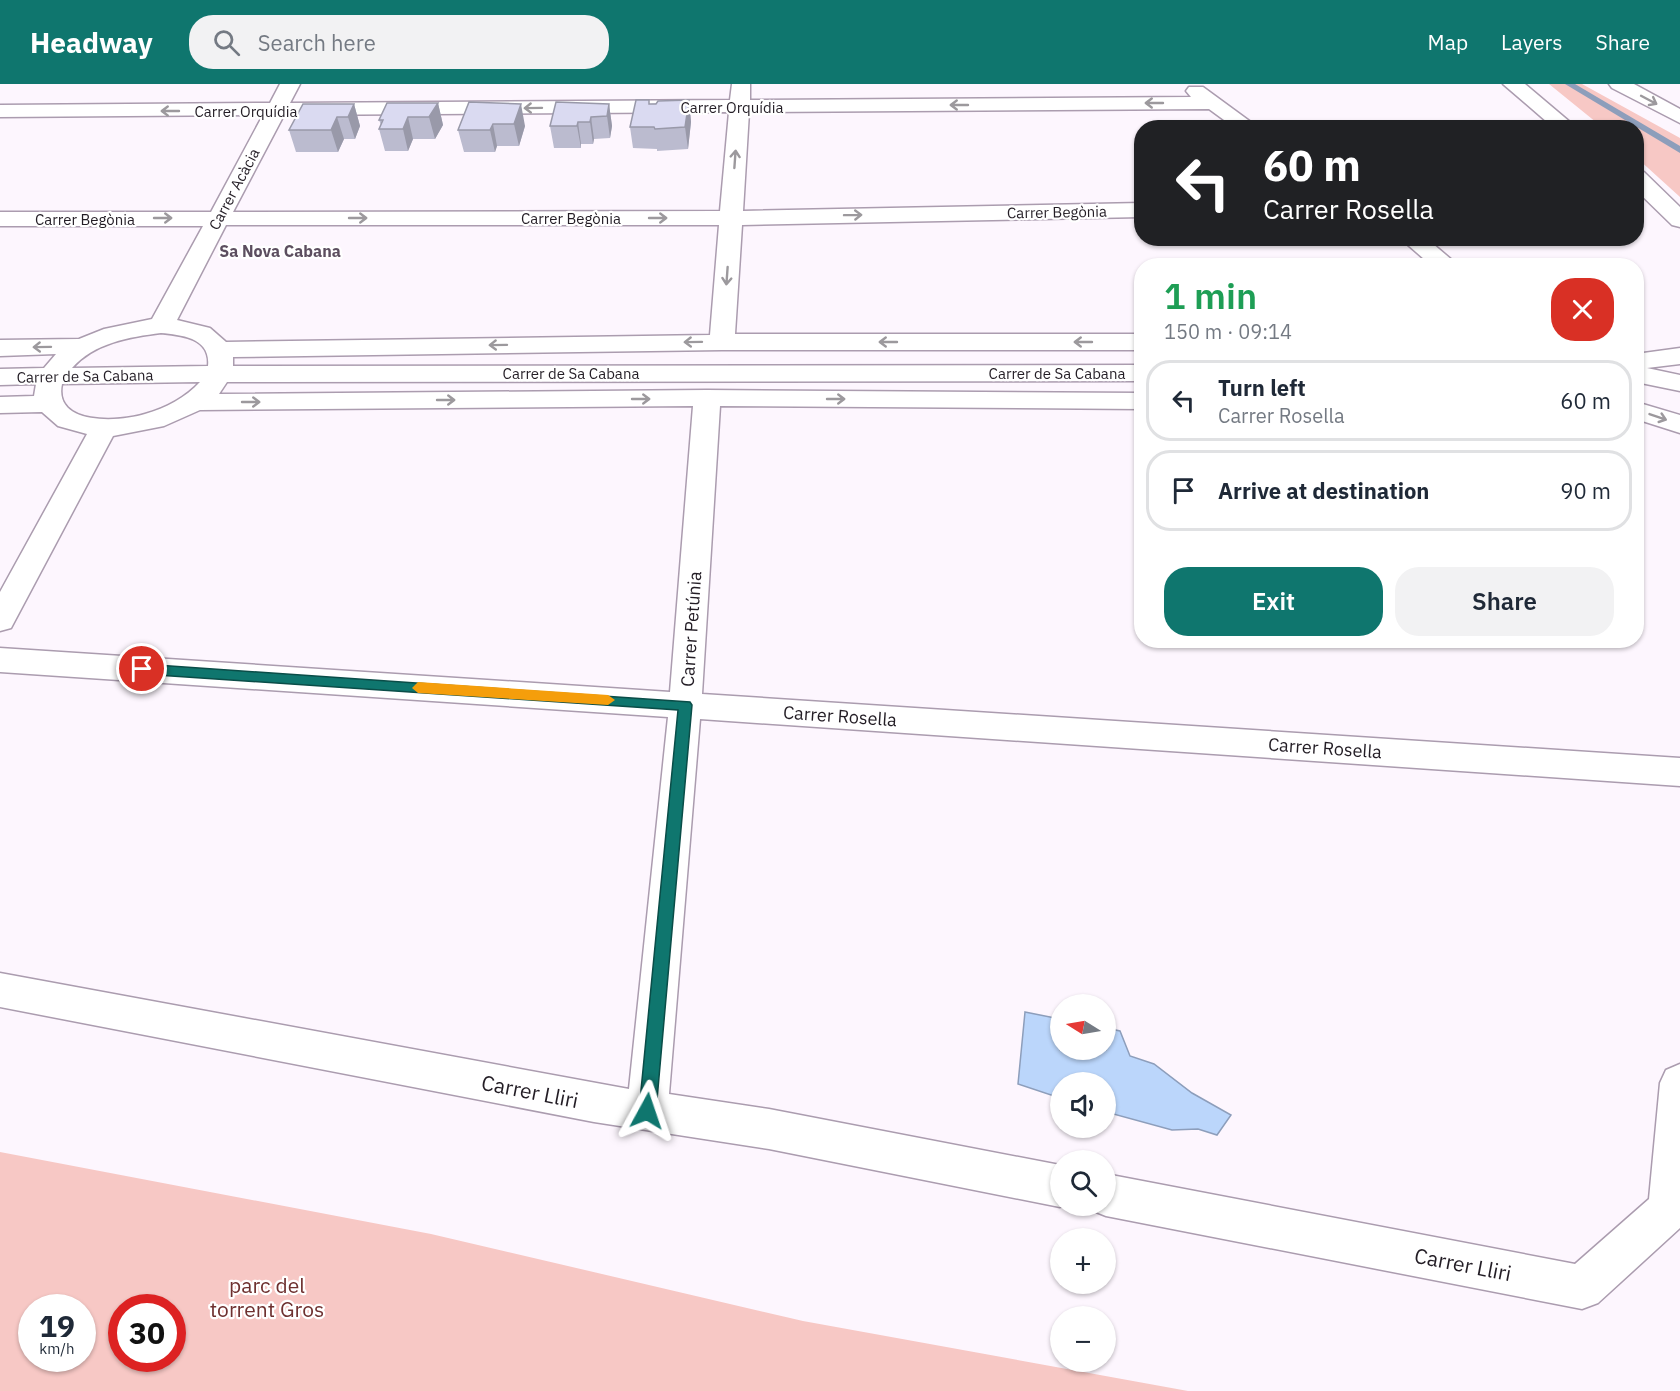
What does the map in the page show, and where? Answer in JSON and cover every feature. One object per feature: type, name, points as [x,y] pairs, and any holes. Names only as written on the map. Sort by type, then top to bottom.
[{"type":"main road","name":"Carrer Acàcia","points":[[161,326],[290,84]]},
{"type":"main road","points":[[722,342],[741,84]]},
{"type":"main road","points":[[1185,84],[1237,120]]},
{"type":"main road","points":[[1513,84],[1557,120]]},
{"type":"main road","points":[[1535,84],[1578,120]]},
{"type":"main road","points":[[1619,84],[1680,117]]},
{"type":"main road","name":"Carrer Orquídia","points":[[0,111],[275,111],[1213,103]]},
{"type":"main road","points":[[1644,186],[1680,220]]},
{"type":"main road","name":"Carrer Begònia","points":[[0,219],[731,218],[1134,210]]},
{"type":"main road","points":[[1422,246],[1439,258]]},
{"type":"main road","points":[[161,326],[182,327],[199,332],[212,340],[220,362],[209,388],[193,402],[152,421],[104,428],[80,425],[61,417],[49,404],[47,391],[52,376],[65,360],[85,346],[109,335],[135,328],[161,326]]},
{"type":"main road","points":[[220,362],[722,342],[1134,342]]},
{"type":"main road","points":[[0,348],[85,346]]},
{"type":"main road","points":[[1644,361],[1680,356]]},
{"type":"main road","name":"Carrer de Sa Cabana","points":[[0,377],[52,376],[220,362],[1134,373]]},
{"type":"main road","points":[[1644,376],[1680,383]]},
{"type":"main road","points":[[193,402],[706,398],[1134,401]]},
{"type":"main road","name":"Carrer Petúnia","points":[[647,1111],[686,705],[706,398]]},
{"type":"main road","points":[[0,405],[49,404]]},
{"type":"main road","points":[[1644,413],[1680,424]]},
{"type":"main road","points":[[0,620],[104,428]]},
{"type":"main road","name":"Carrer Rosella","points":[[0,660],[1680,772]]},
{"type":"main road","name":"Carrer Lliri","points":[[0,990],[582,1101],[769,1130],[1050,1184]]},
{"type":"main road","name":"Carrer Lliri","points":[[1116,1197],[1582,1287],[1669,1209],[1680,1083]]},
{"type":"green space","points":[[1549,84],[1582,84],[1680,138],[1680,197],[1644,164],[1644,120],[1593,120]]},
{"type":"green space","name":"parc del torrent Gros","points":[[0,1152],[431,1234],[803,1321],[1050,1366],[1050,1372],[1084,1372],[1188,1391],[0,1391]]},
{"type":"water","points":[[1025,1012],[1050,1017],[1050,1060],[1116,1060],[1116,1030],[1120,1031],[1130,1056],[1154,1064],[1192,1093],[1231,1115],[1217,1135],[1198,1129],[1172,1130],[1116,1115],[1116,1072],[1050,1072],[1050,1095],[1018,1084]]},
{"type":"building","points":[[636,100],[649,100],[649,104],[656,104],[658,101],[689,100],[685,127],[655,129],[654,127],[630,127]]},
{"type":"building","points":[[469,102],[521,104],[514,124],[493,124],[490,130],[458,130]]},
{"type":"building","points":[[556,102],[609,104],[607,116],[591,117],[590,122],[578,122],[577,126],[550,126]]},
{"type":"building","points":[[387,103],[438,103],[429,117],[408,117],[403,129],[379,129],[383,120],[379,120]]},
{"type":"building","points":[[303,104],[354,104],[348,117],[337,117],[331,130],[289,130]]},
{"type":"waterway","points":[[1569,84],[1630,120]]},
{"type":"waterway","points":[[1644,129],[1680,150]]},
{"type":"slow traffic","points":[[418,688],[608,700]]},
{"type":"district","name":"Sa Nova Cabana","points":[[280,251]]},
{"type":"route","points":[[142,669],[686,705],[647,1111]]}]
